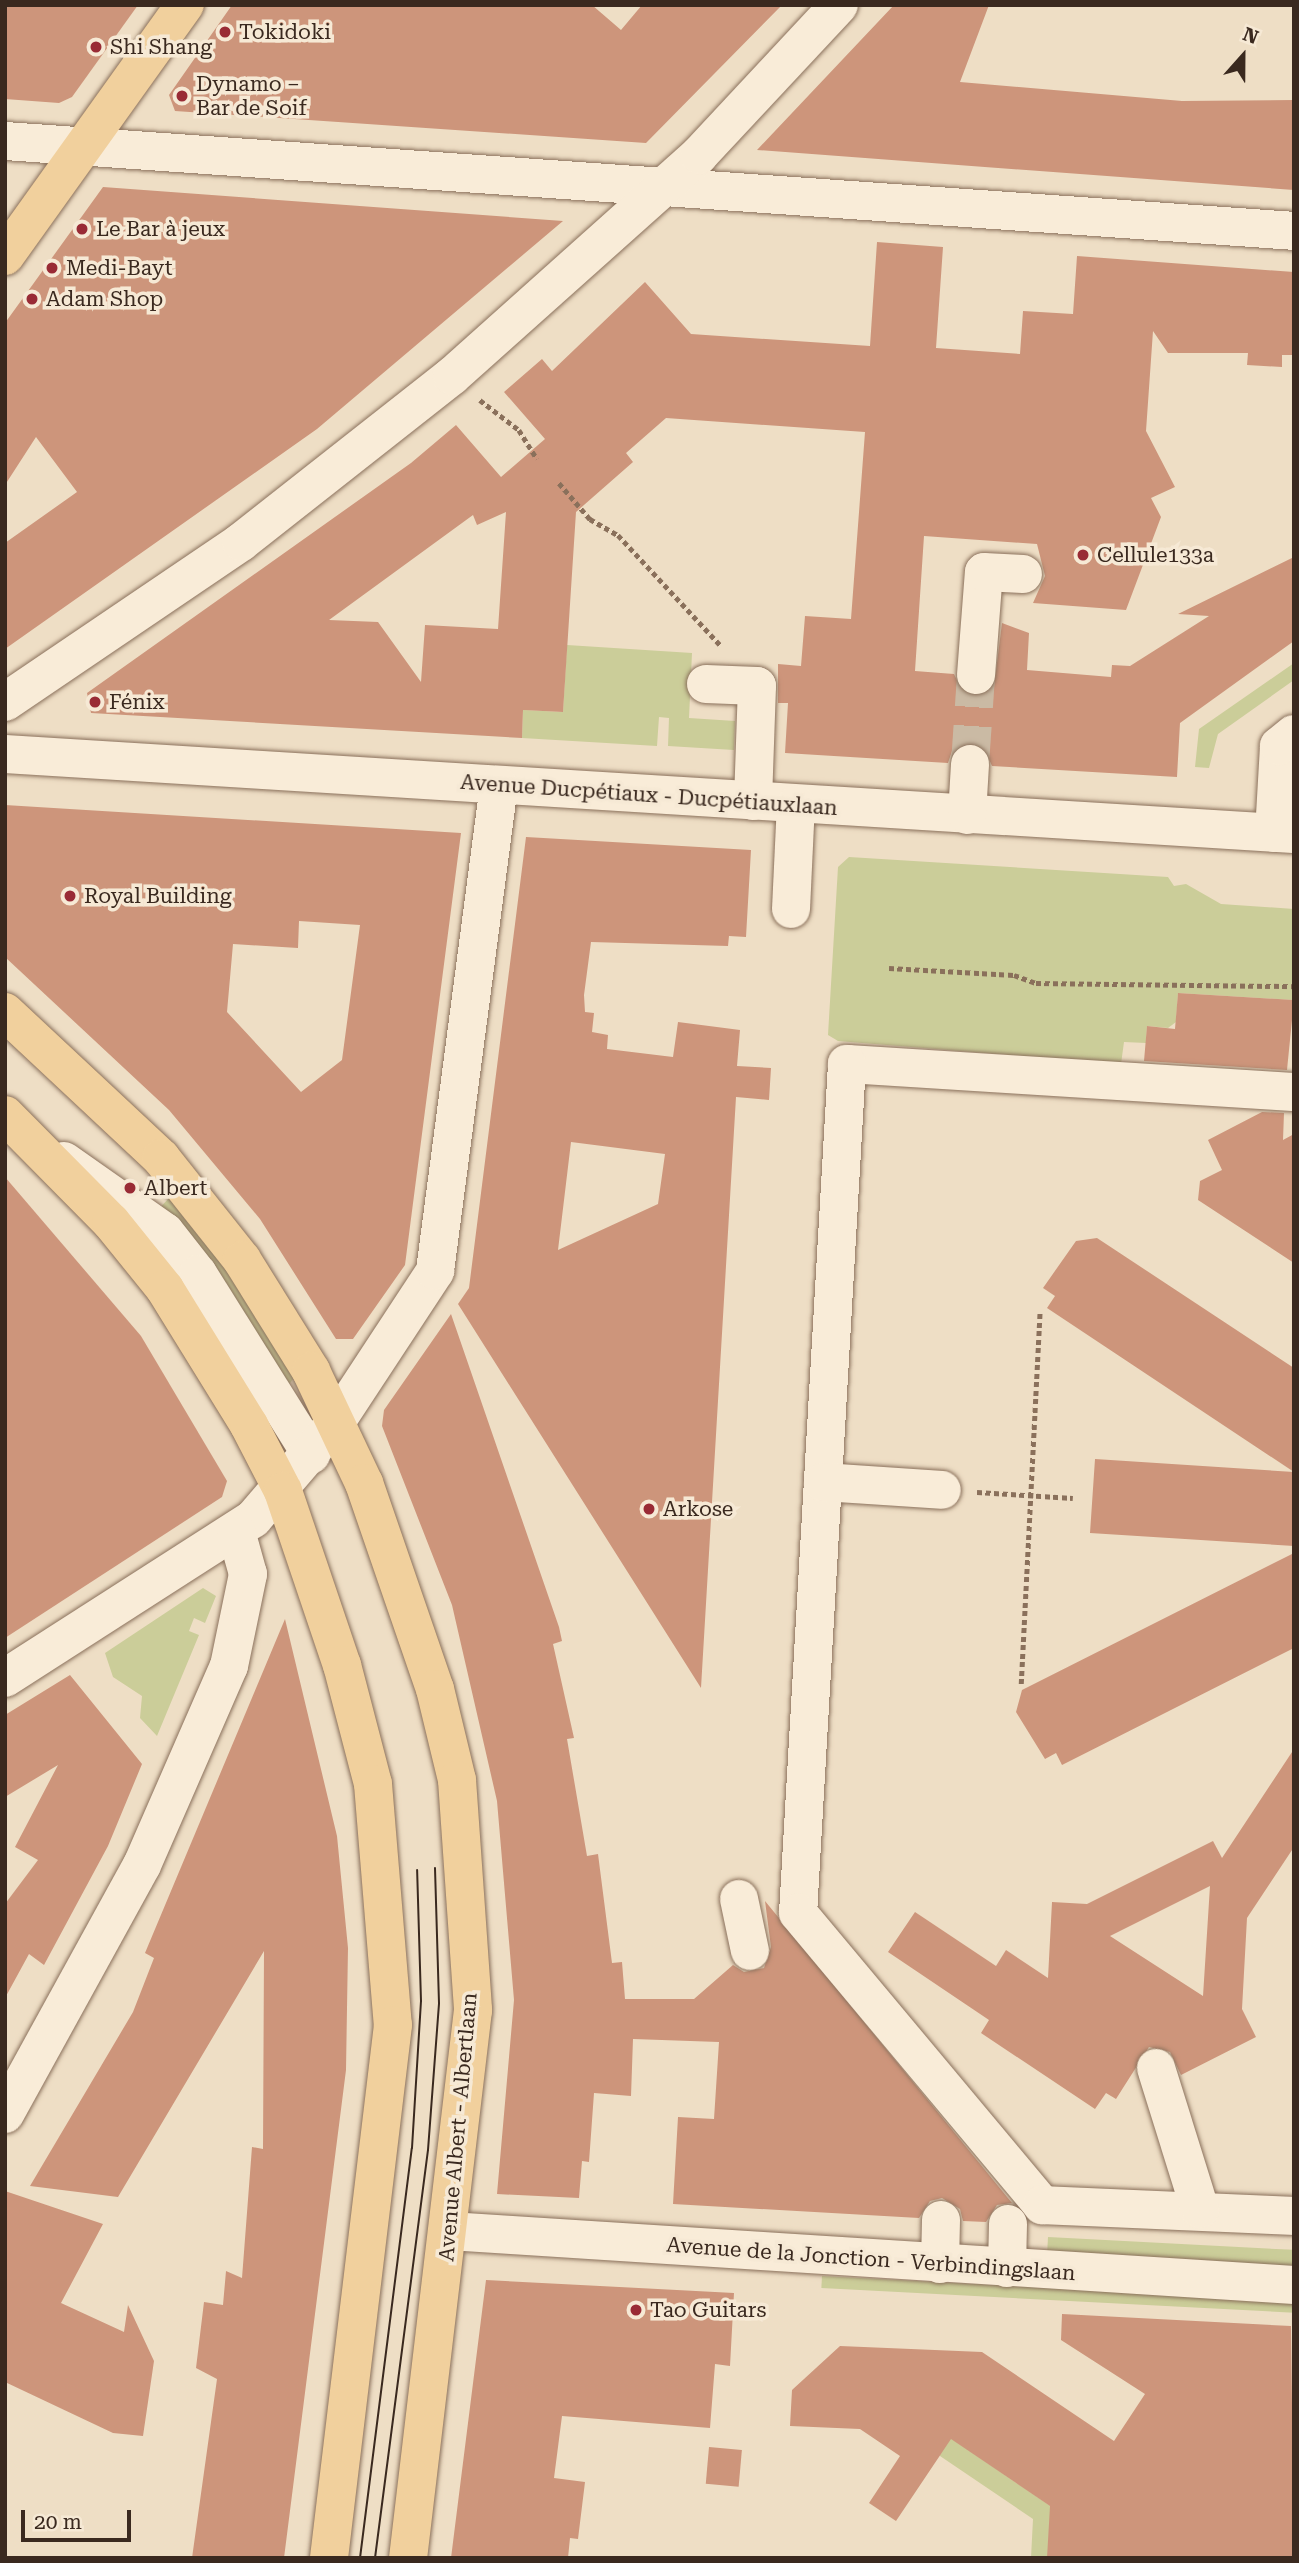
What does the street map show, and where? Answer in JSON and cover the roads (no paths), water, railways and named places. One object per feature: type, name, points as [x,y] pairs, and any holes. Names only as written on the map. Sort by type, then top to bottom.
[{"type":"main road","points":[[5,256],[184,5]]},
{"type":"main road","name":"Avenue Albert - Albertlaan","points":[[5,1012],[161,1158],[242,1261],[336,1422],[402,1583],[457,1780],[473,2010],[449,2231],[408,2558]]},
{"type":"main road","points":[[18,1127],[165,1289],[283,1491],[342,1665],[373,1784],[390,1935],[393,2025],[329,2558]]},
{"type":"street","points":[[5,702],[241,542],[452,376],[664,185],[839,5]]},
{"type":"street","points":[[5,141],[664,185],[1294,232]]},
{"type":"street","points":[[976,675],[984,572],[1023,574]]},
{"type":"street","points":[[706,684],[757,686],[753,801]]},
{"type":"street","points":[[1284,834],[1279,746],[1294,734]]},
{"type":"street","name":"Avenue Ducpétiaux - Ducpétiauxlaan","points":[[5,754],[1284,834]]},
{"type":"street","points":[[967,815],[970,764]]},
{"type":"street","points":[[5,1678],[236,1531],[283,1491],[336,1422],[435,1271],[499,786]]},
{"type":"street","points":[[791,909],[796,804]]},
{"type":"street","points":[[1294,1091],[847,1064],[798,1913],[1042,2205],[1200,2209],[1294,2216]]},
{"type":"street","points":[[18,1127],[164,1232],[198,1274],[311,1454]]},
{"type":"street","points":[[823,1482],[942,1490]]},
{"type":"street","points":[[5,2114],[142,1865],[229,1666],[248,1574],[236,1531]]},
{"type":"street","points":[[739,1899],[750,1951]]},
{"type":"street","points":[[1156,2068],[1200,2209]]},
{"type":"street","points":[[940,2264],[942,2220]]},
{"type":"street","points":[[1007,2268],[1008,2224]]},
{"type":"street","name":"Avenue de la Jonction - Verbindingslaan","points":[[449,2231],[1294,2285]]},
{"type":"tunnel","points":[[970,764],[976,675]]},
{"type":"tram line","points":[[375,2558],[428,2150],[439,2003],[435,1868]]},
{"type":"tram line","points":[[360,2558],[412,2148],[421,2001],[417,1870]]},
{"type":"place","name":"Tokidoki","points":[[225,32]]},
{"type":"place","name":"Shi Shang","points":[[96,47]]},
{"type":"place","name":"Dynamo – Bar de Soif","points":[[182,96]]},
{"type":"place","name":"Le Bar à jeux","points":[[82,229]]},
{"type":"place","name":"Medi-Bayt","points":[[52,268]]},
{"type":"place","name":"Adam Shop","points":[[32,299]]},
{"type":"place","name":"Cellule133a","points":[[1083,555]]},
{"type":"place","name":"Fénix","points":[[95,702]]},
{"type":"place","name":"Royal Building","points":[[70,896]]},
{"type":"place","name":"Albert","points":[[130,1188]]},
{"type":"place","name":"Arkose","points":[[649,1509]]},
{"type":"place","name":"Tao Guitars","points":[[636,2310]]}]
